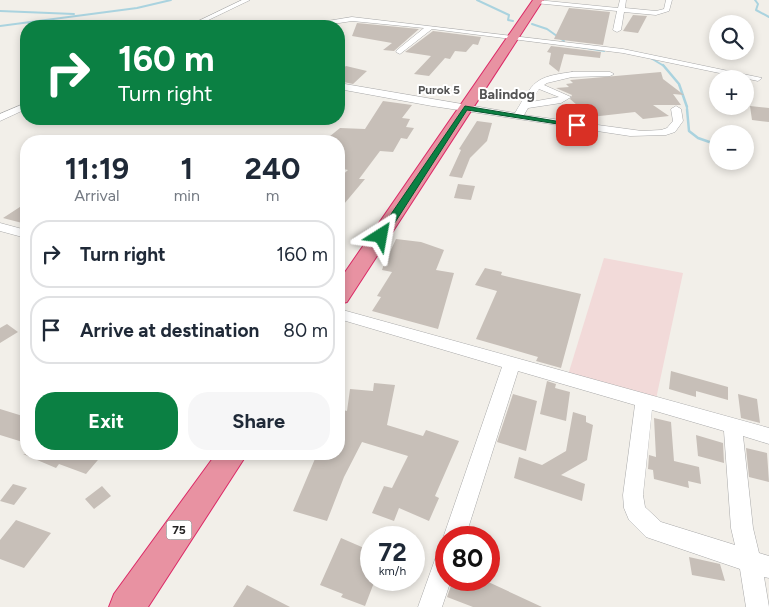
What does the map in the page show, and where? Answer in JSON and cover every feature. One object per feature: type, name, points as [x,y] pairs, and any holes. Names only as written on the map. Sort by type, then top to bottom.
[{"type":"highway","points":[[345,288],[537,1]]},
{"type":"highway","name":"75","points":[[127,607],[228,460]]},
{"type":"street","points":[[204,20],[246,0]]},
{"type":"street","points":[[617,30],[623,0]]},
{"type":"street","points":[[537,1],[620,10],[661,12],[667,10],[669,0]]},
{"type":"street","points":[[345,21],[430,27],[623,51],[758,78]]},
{"type":"street","points":[[400,52],[430,27]]},
{"type":"street","points":[[518,117],[537,85],[548,80],[580,74],[610,74]]},
{"type":"street","points":[[524,106],[567,98],[564,95],[537,85]]},
{"type":"street","points":[[345,88],[370,94],[518,117],[658,133],[667,132],[676,126],[678,117],[676,109]]},
{"type":"street","points":[[0,118],[20,109]]},
{"type":"street","points":[[0,227],[20,232]]},
{"type":"street","points":[[345,316],[769,436]]},
{"type":"street","points":[[458,526],[512,364]]},
{"type":"street","points":[[644,402],[634,495],[634,504],[640,520],[654,530],[760,564]]},
{"type":"street","points":[[733,426],[742,528],[760,564],[758,607]]},
{"type":"street","points":[[430,607],[435,591]]},
{"type":"shaded area","points":[[604,258],[683,273],[656,399],[568,375]]},
{"type":"building","points":[[569,8],[610,12],[603,45],[554,39]]},
{"type":"building","points":[[633,15],[647,16],[638,33],[623,31]]},
{"type":"building","points":[[357,23],[419,29],[394,51],[383,50],[392,43],[352,36]]},
{"type":"building","points":[[433,31],[481,37],[478,45],[473,44],[466,52],[455,51],[450,59],[445,58],[429,76],[414,74],[431,56],[405,52]]},
{"type":"building","points":[[551,46],[601,52],[600,58],[564,54],[559,72],[549,64],[551,53],[547,52]]},
{"type":"building","points":[[345,67],[367,71],[353,84],[345,82]]},
{"type":"building","points":[[661,72],[663,79],[684,95],[673,94],[681,105],[653,105],[669,116],[643,119],[635,112],[591,117],[570,99],[572,95],[556,88],[569,87],[566,84],[573,83],[570,80]]},
{"type":"building","points":[[383,101],[412,105],[402,118],[410,119],[406,127],[414,128],[407,139],[401,138],[393,152],[380,151],[359,179],[365,179],[345,203],[345,173],[348,170],[345,169],[345,135],[331,135],[340,128],[365,129]]},
{"type":"building","points":[[754,106],[769,108],[769,122],[752,120]]},
{"type":"building","points":[[477,121],[492,123],[487,141],[470,158],[462,178],[449,176],[461,150],[459,149]]},
{"type":"building","points":[[458,184],[475,186],[471,200],[454,198]]},
{"type":"building","points":[[20,207],[20,222],[3,218]]},
{"type":"building","points":[[396,239],[421,242],[444,250],[436,270],[454,273],[438,329],[372,311],[381,297],[377,296],[392,272],[382,270]]},
{"type":"building","points":[[485,268],[502,272],[501,275],[581,294],[561,368],[536,361],[538,357],[476,339],[497,291],[475,285]]},
{"type":"building","points":[[7,324],[18,332],[0,343],[0,328]]},
{"type":"building","points":[[671,371],[728,387],[728,400],[696,391],[696,397],[669,389]]},
{"type":"building","points":[[547,381],[556,384],[555,388],[570,392],[566,421],[540,414]]},
{"type":"building","points":[[374,383],[395,385],[387,425],[423,436],[426,430],[459,441],[435,496],[439,498],[429,521],[399,508],[394,521],[372,513],[384,486],[392,488],[408,456],[362,442],[344,477],[327,521],[293,511],[314,460],[345,460],[345,410],[347,411],[350,389],[373,391]]},
{"type":"building","points":[[513,394],[537,401],[526,451],[497,442]]},
{"type":"building","points":[[738,394],[757,399],[760,423],[741,418]]},
{"type":"building","points":[[0,409],[20,415],[20,441],[0,435]]},
{"type":"building","points":[[573,412],[586,416],[586,422],[593,425],[587,460],[561,475],[585,484],[582,501],[514,478],[519,457],[542,465],[566,451]]},
{"type":"building","points":[[654,418],[671,422],[674,461],[699,467],[701,484],[688,481],[689,488],[654,479],[653,470],[648,469],[649,455],[656,457]]},
{"type":"building","points":[[696,435],[723,443],[724,463],[698,456]]},
{"type":"building","points":[[746,448],[767,453],[769,482],[749,477]]},
{"type":"building","points":[[37,460],[98,460],[86,474],[59,464],[56,468]]},
{"type":"building","points":[[13,484],[27,488],[14,505],[0,501]]},
{"type":"building","points":[[102,486],[111,496],[94,509],[85,499]]},
{"type":"building","points":[[16,520],[51,533],[24,568],[0,559],[0,540]]},
{"type":"building","points":[[341,538],[360,546],[360,591],[371,591],[365,606],[341,597],[343,594],[320,585]]},
{"type":"building","points":[[689,557],[720,564],[725,581],[692,575]]},
{"type":"building","points":[[247,585],[290,607],[233,607]]},
{"type":"building","points":[[500,587],[542,607],[473,607],[447,597],[449,591],[500,591]]},
{"type":"waterway","points":[[46,20],[137,8],[171,0]]},
{"type":"waterway","points":[[477,0],[509,15],[508,20],[513,21]]},
{"type":"waterway","points":[[755,0],[758,4],[756,10],[769,17]]},
{"type":"waterway","points":[[0,11],[74,14]]},
{"type":"waterway","points":[[0,26],[20,23]]},
{"type":"waterway","points":[[532,24],[547,29],[564,41]]},
{"type":"waterway","points":[[575,46],[604,51]]},
{"type":"waterway","points":[[649,57],[664,66]]},
{"type":"waterway","points":[[664,66],[679,84],[687,107]]},
{"type":"waterway","points":[[687,109],[689,131],[698,138],[709,142]]},
{"type":"district","name":"Purok 5","points":[[439,90]]},
{"type":"district","name":"Balindog","points":[[507,94]]},
{"type":"route","points":[[381,236],[465,108],[577,125]]}]
